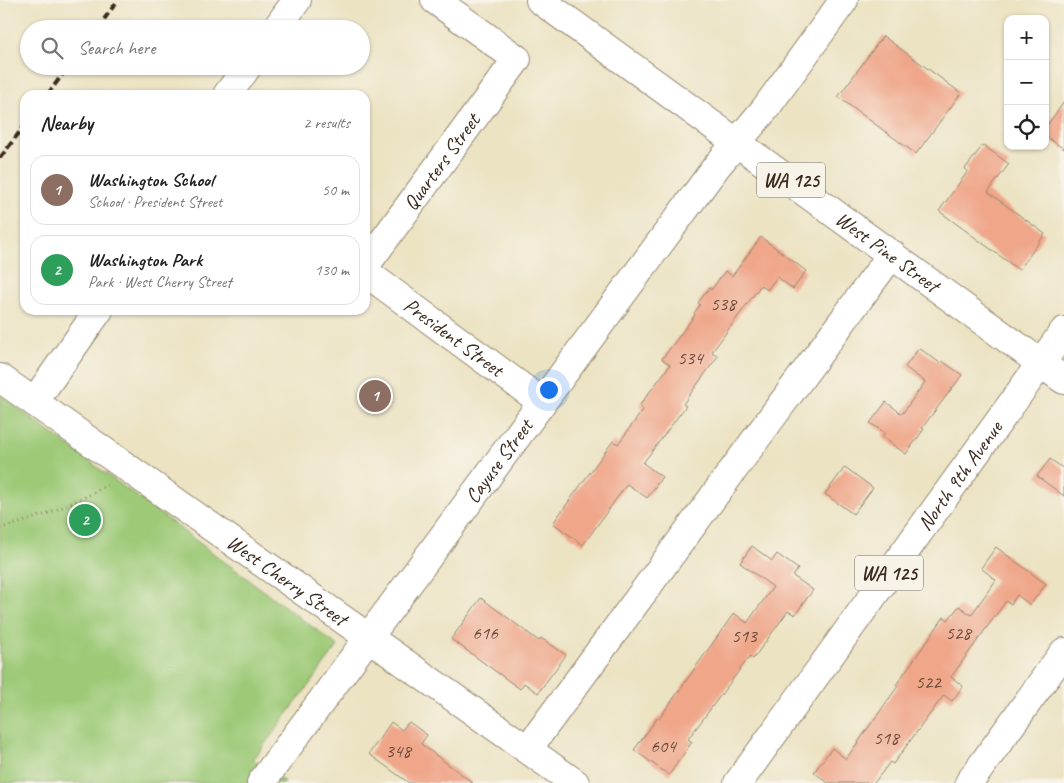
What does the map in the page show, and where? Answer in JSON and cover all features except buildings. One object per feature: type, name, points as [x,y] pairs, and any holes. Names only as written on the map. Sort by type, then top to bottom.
[{"type":"street","points":[[283,20],[297,0]]},
{"type":"street","name":"Quarters Street","points":[[370,259],[516,59],[435,0]]},
{"type":"street","name":"West Pine Street","points":[[540,0],[1064,380]]},
{"type":"street","points":[[738,142],[765,109],[844,0]]},
{"type":"street","points":[[231,90],[241,75]]},
{"type":"street","name":"Cayuse Street","points":[[261,783],[716,167],[738,142]]},
{"type":"street","points":[[527,750],[892,254]]},
{"type":"street","name":"President Street","points":[[370,276],[542,402]]},
{"type":"street","points":[[34,402],[95,315]]},
{"type":"street","name":"North 9th Avenue","points":[[738,783],[1064,331]]},
{"type":"street","name":"West Cherry Street","points":[[0,378],[575,783]]},
{"type":"street","points":[[969,783],[1064,652]]},
{"type":"path","points":[[0,528],[41,515],[86,497],[131,471]]},
{"type":"green space","points":[[0,395],[338,646],[253,760],[286,783],[0,783]]},
{"type":"railway","points":[[104,20],[118,0]]},
{"type":"railway","points":[[51,90],[62,75]]},
{"type":"railway","points":[[0,158],[20,132]]},
{"type":"place","name":"Washington School","points":[[375,396]]},
{"type":"place","name":"Washington Park","points":[[85,520]]}]
